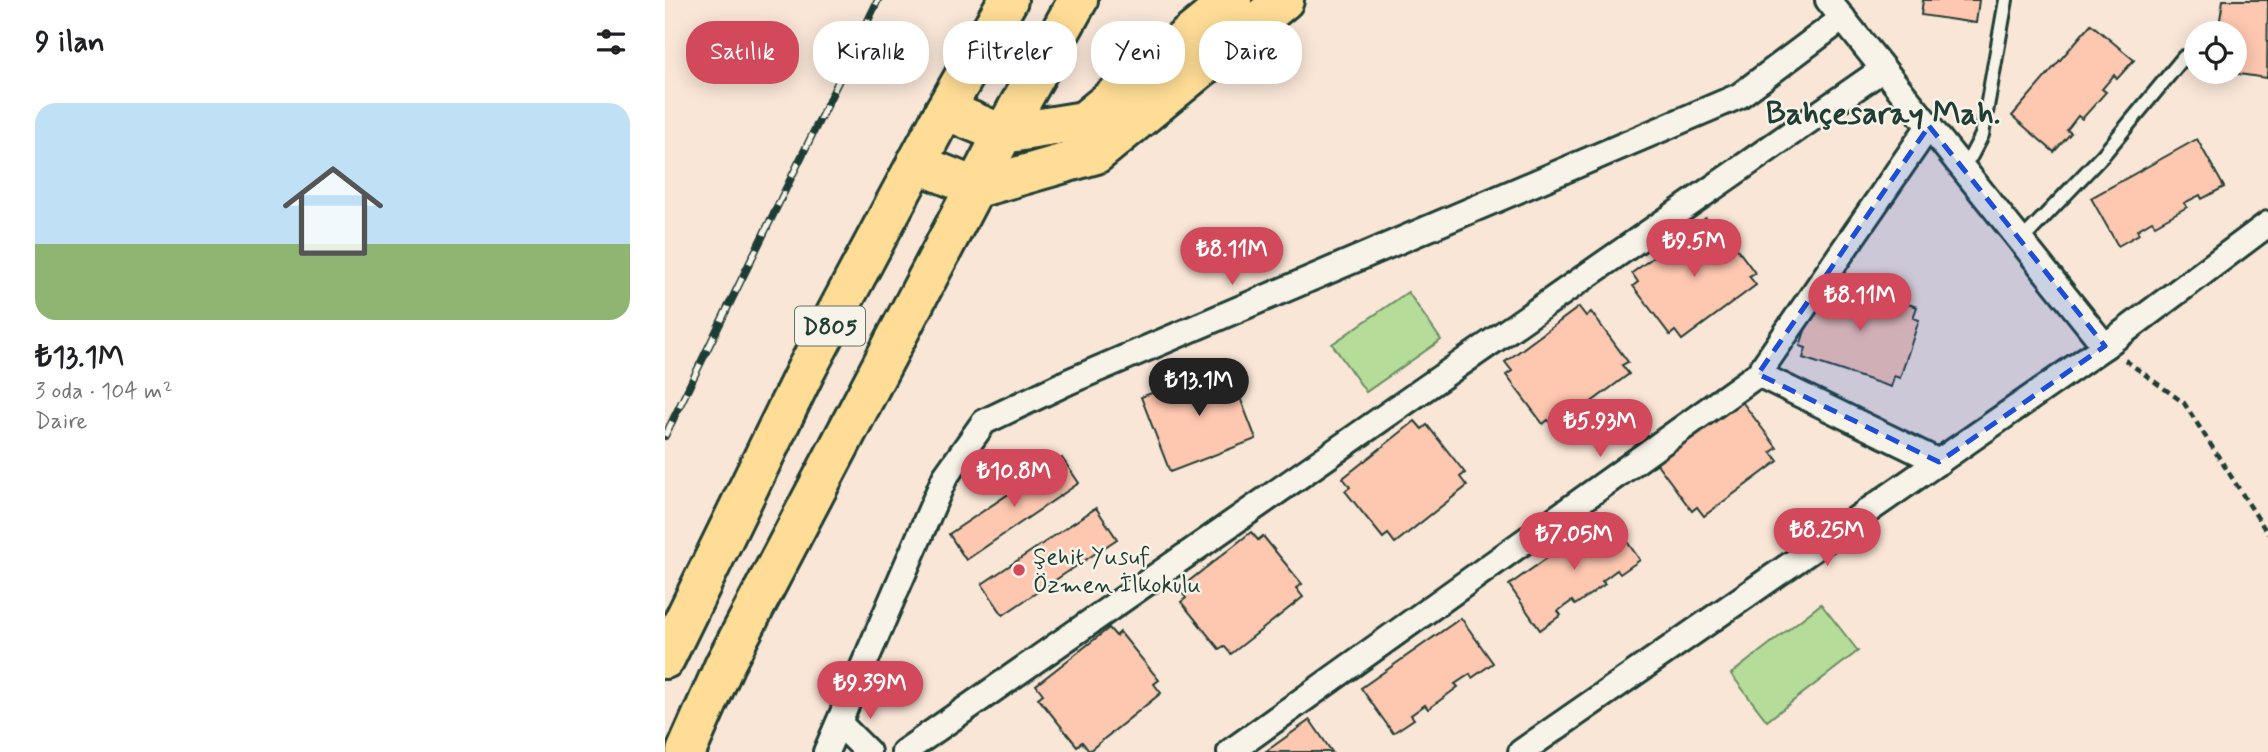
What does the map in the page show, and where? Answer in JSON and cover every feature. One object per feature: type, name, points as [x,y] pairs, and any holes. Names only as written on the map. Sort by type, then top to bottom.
[{"type":"main road","name":"D805","points":[[665,659],[806,370],[916,163],[1008,0]]},
{"type":"main road","name":"D805","points":[[686,752],[725,664],[1003,134],[1078,0]]},
{"type":"main road","points":[[945,110],[1003,134],[1084,121],[1232,0]]},
{"type":"main road","points":[[916,163],[977,188],[1096,154],[1285,0]]},
{"type":"street","points":[[827,752],[945,477],[983,422],[1070,381],[1739,96],[1836,9],[2105,345]]},
{"type":"street","points":[[904,752],[1883,69]]},
{"type":"street","points":[[1230,752],[1758,373],[1929,126]]},
{"type":"street","points":[[1521,752],[2105,345],[2268,224]]},
{"type":"street","points":[[1758,373],[1939,462]]},
{"type":"street","points":[[839,723],[868,752]]},
{"type":"lane","points":[[1961,165],[1971,156],[1982,135],[2006,0]]},
{"type":"lane","points":[[2021,241],[2103,155],[2184,57]]},
{"type":"path","points":[[2105,345],[2184,403],[2268,534]]},
{"type":"highlighted area","points":[[1929,126],[2105,346],[1939,462],[1758,374]]},
{"type":"green space","points":[[1408,292],[1441,340],[1366,392],[1332,344]]},
{"type":"green space","points":[[1821,604],[1858,651],[1767,721],[1731,674]]},
{"type":"building","points":[[1923,0],[1979,0],[1976,23],[1921,15]]},
{"type":"building","points":[[2223,0],[2268,0],[2267,78],[2247,75],[2247,21],[2220,21]]},
{"type":"building","points":[[2091,24],[2134,60],[2117,79],[2114,75],[2102,89],[2106,92],[2082,119],[2078,116],[2067,130],[2071,133],[2054,152],[2012,116]]},
{"type":"building","points":[[2197,139],[2224,187],[2202,199],[2200,195],[2184,203],[2187,207],[2155,225],[2152,221],[2137,230],[2139,234],[2118,246],[2091,198]]},
{"type":"building","points":[[1706,218],[1713,227],[1718,223],[1755,273],[1749,276],[1756,285],[1682,340],[1675,331],[1670,335],[1633,286],[1638,282],[1632,273]]},
{"type":"building","points":[[1829,279],[1917,307],[1913,318],[1919,320],[1900,378],[1894,376],[1891,387],[1803,358],[1806,348],[1800,346],[1819,288]]},
{"type":"building","points":[[1579,307],[1586,316],[1591,312],[1628,362],[1622,365],[1629,374],[1555,429],[1548,420],[1543,424],[1506,375],[1512,371],[1505,362]]},
{"type":"building","points":[[1227,364],[1256,439],[1170,472],[1141,397]]},
{"type":"building","points":[[1740,399],[1777,448],[1771,452],[1778,461],[1704,516],[1697,507],[1692,511],[1655,461]]},
{"type":"building","points":[[1415,421],[1422,429],[1427,425],[1465,473],[1460,477],[1467,486],[1395,543],[1388,534],[1383,538],[1345,491],[1350,487],[1343,478]]},
{"type":"building","points":[[1062,458],[1079,483],[966,560],[949,534]]},
{"type":"building","points":[[1096,508],[1117,539],[1003,615],[982,584]]},
{"type":"building","points":[[1608,515],[1640,560],[1620,574],[1617,570],[1602,581],[1605,584],[1575,605],[1572,601],[1558,611],[1561,615],[1540,630],[1509,585]]},
{"type":"building","points":[[1251,532],[1258,540],[1263,536],[1302,584],[1296,588],[1303,597],[1231,654],[1224,646],[1219,649],[1181,602],[1186,598],[1179,589]]},
{"type":"building","points":[[1461,618],[1493,663],[1472,678],[1470,674],[1455,684],[1458,687],[1428,709],[1425,705],[1411,715],[1414,719],[1393,733],[1361,688]]},
{"type":"building","points":[[1109,628],[1116,636],[1120,632],[1159,680],[1154,684],[1161,693],[1089,751],[1082,742],[1077,746],[1038,698],[1043,694],[1036,685]]},
{"type":"building","points":[[1310,720],[1332,752],[1265,752]]},
{"type":"railway","points":[[665,436],[878,0]]},
{"type":"place","name":"Şehit Yusuf Özmen İlkokulu","points":[[1019,570]]},
{"type":"district","name":"Bahçesaray Mah.","points":[[1883,112]]}]
